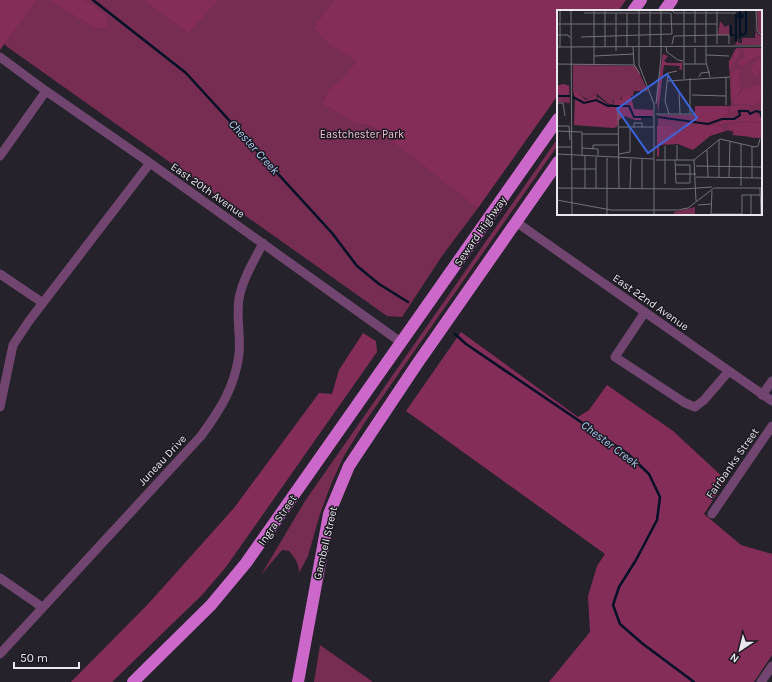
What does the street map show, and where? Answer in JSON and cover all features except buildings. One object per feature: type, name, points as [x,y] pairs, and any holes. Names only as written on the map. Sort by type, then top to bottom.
[{"type":"highway","points":[[634,10],[641,0]]},
{"type":"highway","points":[[665,10],[672,0]]},
{"type":"highway","name":"Seward Highway","points":[[402,342],[557,120]]},
{"type":"highway","points":[[516,222],[557,163]]},
{"type":"highway","name":"Gambell Street","points":[[298,682],[329,514],[349,466],[516,222]]},
{"type":"highway","name":"Ingra Street","points":[[133,682],[211,605],[246,563],[402,342]]},
{"type":"street","name":"East 20th Avenue","points":[[0,57],[402,342]]},
{"type":"street","points":[[0,156],[46,91]]},
{"type":"street","points":[[0,407],[13,345],[43,303],[150,163]]},
{"type":"street","name":"East 22nd Avenue","points":[[516,222],[772,401]]},
{"type":"street","name":"Juneau Drive","points":[[0,654],[201,436],[217,414],[234,381],[239,354],[239,298],[247,275],[263,243]]},
{"type":"street","points":[[0,274],[43,303]]},
{"type":"street","points":[[645,312],[615,357],[685,403],[695,407],[704,400],[729,371]]},
{"type":"street","points":[[762,395],[772,381]]},
{"type":"street","name":"Fairbanks Street","points":[[712,514],[772,426]]},
{"type":"street","points":[[0,578],[42,607]]},
{"type":"street","points":[[761,682],[772,666]]},
{"type":"green space","name":"Eastchester Park","points":[[0,0],[560,0],[557,13],[476,205],[478,208],[442,256],[402,317],[387,316],[6,46],[4,43]]},
{"type":"green space","points":[[557,139],[557,146],[365,422],[344,456],[320,514],[308,556],[299,573],[297,563],[293,556],[289,551],[282,550],[261,575],[305,501]]},
{"type":"green space","points":[[320,645],[373,682],[314,682]]},
{"type":"shaded area","points":[[0,0],[36,0],[0,50]]},
{"type":"shaded area","points":[[49,0],[84,0],[106,15],[108,28],[95,28]]},
{"type":"shaded area","points":[[144,0],[218,0],[188,33]]},
{"type":"shaded area","points":[[334,0],[626,0],[619,10],[557,10],[557,96],[478,208],[373,126],[356,123],[323,104],[328,91],[346,75],[357,61],[328,43],[314,28]]},
{"type":"shaded area","points":[[461,332],[578,417],[589,410],[607,385],[673,431],[726,480],[704,514],[741,545],[772,554],[772,655],[754,682],[549,682],[590,632],[588,596],[597,566],[605,554],[406,411]]},
{"type":"shaded area","points":[[363,333],[376,341],[377,352],[226,567],[202,595],[112,682],[71,682],[149,603],[234,508],[319,393],[332,394],[339,370]]},
{"type":"waterway","name":"Chester Creek","points":[[93,0],[186,73],[332,233],[357,266],[379,284],[408,302]]},
{"type":"waterway","name":"Chester Creek","points":[[455,334],[466,344],[628,454],[649,474],[660,497],[657,520],[636,560],[619,587],[613,605],[620,624],[643,644],[694,682]]}]
